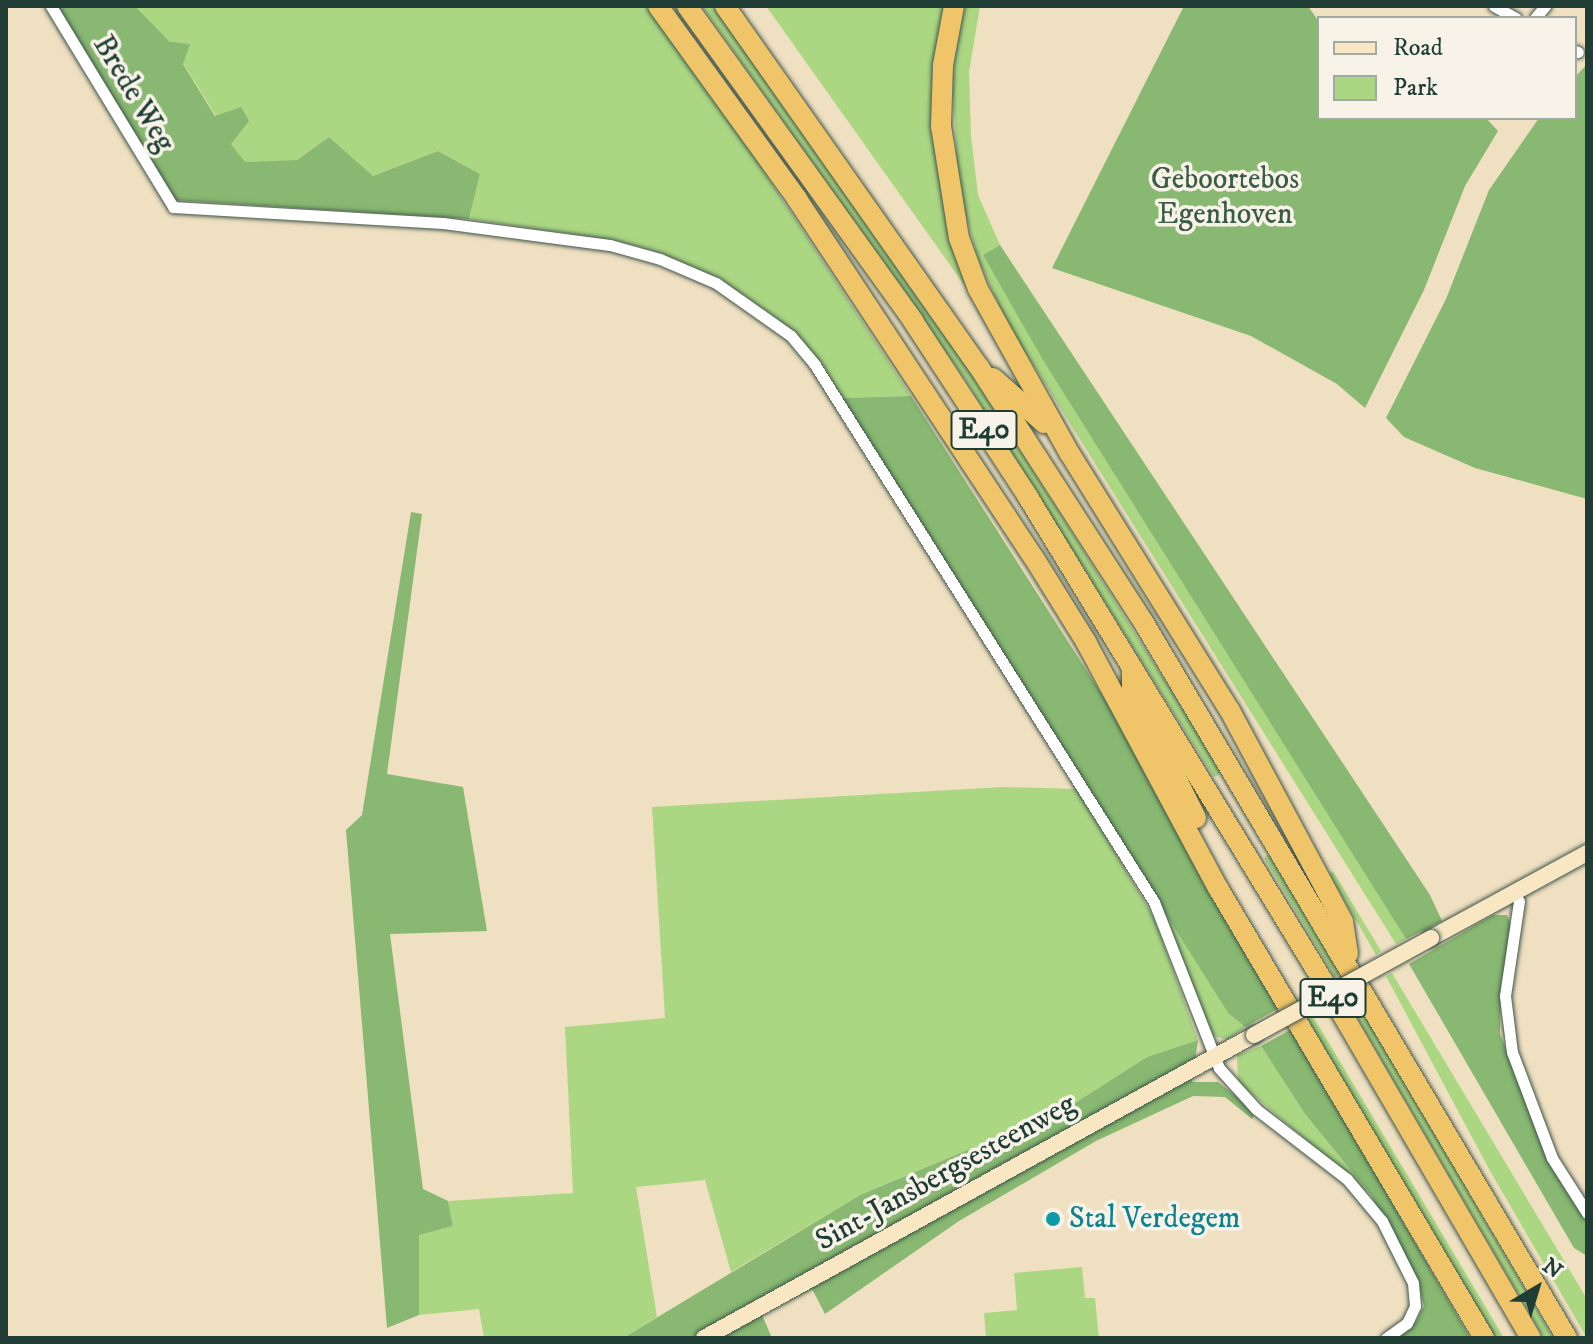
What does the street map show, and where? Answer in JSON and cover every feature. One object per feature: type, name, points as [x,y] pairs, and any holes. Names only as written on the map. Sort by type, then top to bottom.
[{"type":"highway","points":[[658,6],[797,199],[1027,546],[1086,642],[1224,898],[1274,977],[1484,1338]]},
{"type":"highway","name":"E40","points":[[687,6],[913,321],[1131,661],[1531,1338]]},
{"type":"highway","name":"E40","points":[[725,6],[979,367],[1144,623],[1350,965],[1567,1338]]},
{"type":"highway","points":[[954,6],[943,65],[941,126],[959,238],[1006,347],[1229,709],[1343,922],[1350,965]]},
{"type":"highway","points":[[979,367],[1027,406],[1070,454]]},
{"type":"highway","points":[[1131,661],[1132,689],[1274,977]]},
{"type":"main road","name":"Sint-Jansbergsesteenweg","points":[[704,1338],[1587,853]]},
{"type":"street","name":"Brede Weg","points":[[51,6],[173,207],[467,225],[610,245],[660,259],[716,283],[771,319],[815,365],[1154,902],[1215,1057]]},
{"type":"street","points":[[1494,6],[1512,16]]},
{"type":"street","points":[[1519,901],[1505,996],[1512,1052],[1552,1158],[1587,1213]]},
{"type":"street","points":[[1215,1057],[1219,1068],[1256,1109],[1347,1179],[1382,1221],[1413,1283],[1415,1306],[1407,1323],[1386,1338]]},
{"type":"green space","points":[[58,6],[135,6],[170,42],[190,44],[183,64],[215,116],[241,107],[249,121],[231,144],[245,162],[297,160],[329,137],[373,176],[438,151],[480,174],[469,219],[173,200]]},
{"type":"green space","points":[[135,6],[646,6],[729,118],[911,396],[841,398],[797,335],[771,314],[719,279],[658,252],[613,240],[469,219],[480,174],[438,151],[373,176],[329,137],[297,160],[245,163],[231,144],[241,108],[216,116],[170,42]]},
{"type":"green space","points":[[702,6],[713,6],[762,71],[973,376],[1223,773],[1214,777],[966,380]]},
{"type":"green space","points":[[766,6],[948,6],[940,41],[970,293]]},
{"type":"green space","points":[[964,6],[980,6],[969,72],[971,136],[978,195],[1000,245],[983,255],[1406,939],[1396,944],[1007,323],[978,258],[959,192],[952,79]]},
{"type":"green space","name":"Geboortebos Egenhoven","points":[[1184,6],[1308,6],[1317,19],[1317,120],[1488,120],[1498,131],[1465,186],[1424,290],[1365,408],[1337,384],[1251,336],[1052,268]]},
{"type":"green space","points":[[1587,64],[1587,499],[1475,468],[1404,437],[1386,418],[1446,299],[1489,190],[1538,120],[1577,120],[1577,75]]},
{"type":"green space","points":[[1000,245],[1430,895],[1442,921],[1406,939],[1043,360],[983,255]]},
{"type":"green space","points":[[911,396],[1122,726],[1279,1008],[1245,1027],[1228,1013],[841,398]]},
{"type":"green space","points":[[411,512],[422,514],[387,774],[463,787],[487,931],[390,934],[423,1189],[448,1201],[453,1226],[419,1235],[419,1315],[387,1328],[346,830],[362,815]]},
{"type":"green space","points":[[1003,787],[1077,789],[1154,918],[1198,1040],[1147,1057],[1011,1144],[970,1149],[860,1195],[731,1272],[705,1180],[636,1187],[657,1317],[623,1338],[484,1338],[479,1309],[419,1315],[419,1234],[453,1226],[448,1201],[573,1193],[565,1027],[665,1018],[652,807]]},
{"type":"green space","points":[[1270,854],[1341,972],[1335,977],[1264,858]]},
{"type":"green space","points":[[1333,871],[1381,951],[1376,955],[1329,873]]},
{"type":"green space","points":[[1158,901],[1228,1013],[1245,1027],[1228,1040],[1213,1036]]},
{"type":"green space","points":[[1493,915],[1507,915],[1514,932],[1501,982],[1500,1034],[1548,1162],[1587,1221],[1587,1256],[1574,1248],[1409,964]]},
{"type":"green space","points":[[1392,973],[1587,1299],[1587,1338],[1490,1171],[1386,976]]},
{"type":"green space","points":[[1353,994],[1553,1338],[1544,1338],[1346,998]]},
{"type":"green space","points":[[1313,1016],[1504,1338],[1493,1338],[1307,1020]]},
{"type":"green space","points":[[1292,1029],[1470,1338],[1394,1338],[1416,1322],[1424,1306],[1416,1275],[1371,1195],[1305,1114],[1261,1046]]},
{"type":"green space","points":[[1198,1040],[1192,1082],[1218,1082],[1256,1112],[1252,1119],[1225,1097],[1193,1096],[1096,1141],[959,1221],[825,1314],[812,1289],[762,1315],[772,1338],[623,1338],[860,1195],[970,1149],[1011,1144],[1147,1057]]},
{"type":"green space","points":[[1261,1046],[1305,1114],[1371,1195],[1238,1082],[1237,1055]]},
{"type":"green space","points":[[1082,1267],[1085,1298],[1095,1298],[1099,1338],[986,1338],[984,1313],[1017,1310],[1014,1273]]},
{"type":"place","name":"Stal Verdegem","points":[[1053,1219]]}]
